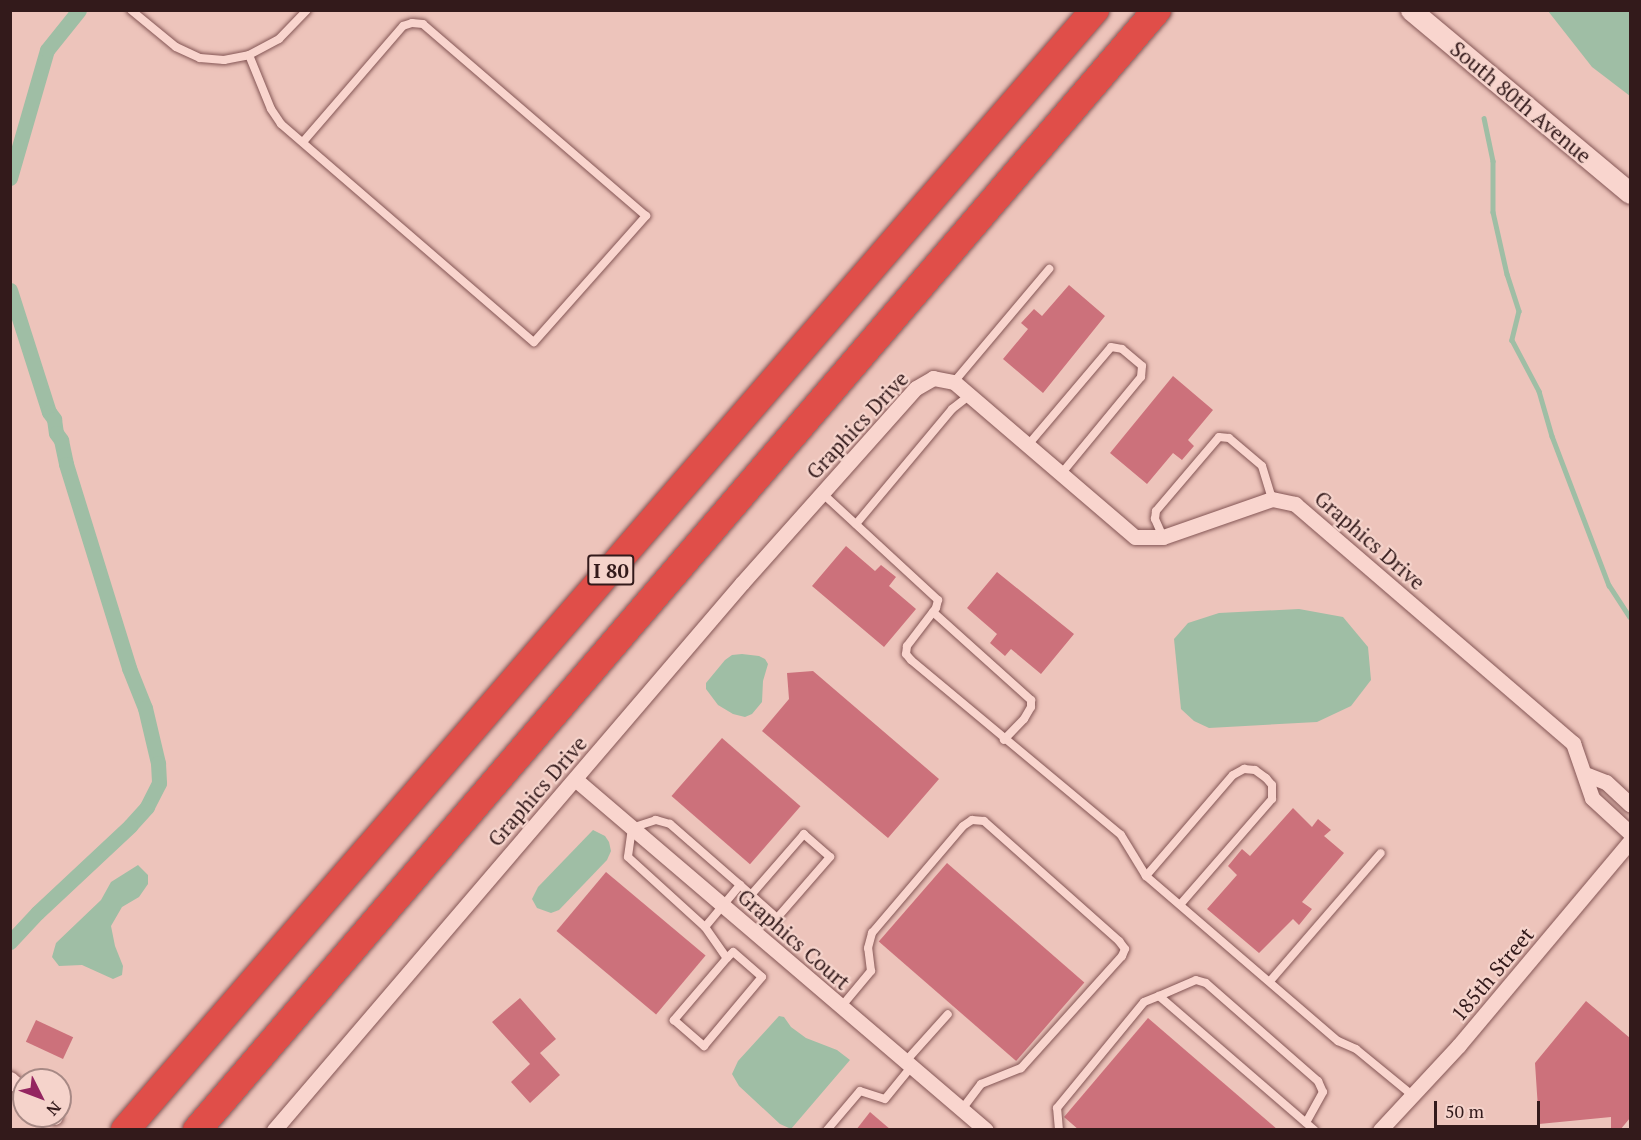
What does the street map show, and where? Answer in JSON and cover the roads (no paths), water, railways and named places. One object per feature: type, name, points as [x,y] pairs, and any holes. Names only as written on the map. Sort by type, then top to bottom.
[{"type":"highway","name":"I 80","points":[[125,1130],[1095,10]]},
{"type":"highway","name":"I 80","points":[[197,1130],[1157,10]]},
{"type":"street","name":"South 80th Avenue","points":[[1411,10],[1630,193]]},
{"type":"street","name":"Graphics Drive","points":[[274,1130],[821,493],[916,388],[933,378],[954,381]]},
{"type":"street","points":[[954,381],[1135,537],[1163,537],[1272,499]]},
{"type":"street","name":"Graphics Drive","points":[[1272,499],[1295,504],[1573,743],[1592,798],[1630,833]]},
{"type":"street","points":[[1585,774],[1606,782],[1630,804]]},
{"type":"street","name":"Graphics Court","points":[[575,779],[986,1130]]},
{"type":"street","name":"185th Street","points":[[1380,1130],[1459,1045],[1630,841]]},
{"type":"lane","points":[[131,10],[176,47],[200,58],[224,60],[249,56],[279,39],[307,10]]},
{"type":"lane","points":[[249,56],[271,109],[281,124],[534,342],[646,216],[423,24],[412,23],[403,26],[303,142]]},
{"type":"lane","points":[[954,381],[1049,269]]},
{"type":"lane","points":[[1028,445],[1111,347],[1122,349],[1142,366],[1141,377],[1061,474]]},
{"type":"lane","points":[[856,524],[952,409],[970,396]]},
{"type":"lane","points":[[1163,537],[1155,519],[1156,510],[1219,437],[1229,438],[1262,466],[1272,499]]},
{"type":"lane","points":[[821,493],[938,600],[933,612],[907,646],[906,654],[1004,740],[1121,835],[1146,876],[1338,1041],[1356,1049],[1412,1095]]},
{"type":"lane","points":[[933,612],[1031,700],[1031,707],[1024,719],[1004,740]]},
{"type":"lane","points":[[1146,876],[1233,775],[1244,769],[1256,770],[1266,778],[1272,785],[1272,799],[1180,904]]},
{"type":"lane","points":[[727,958],[705,927],[628,858],[632,828],[656,820],[670,824],[777,918],[830,857],[804,834],[751,895]]},
{"type":"lane","points":[[842,1007],[871,971],[868,948],[872,933],[963,826],[972,820],[984,821],[1119,940],[1125,949],[1122,956],[1021,1068],[981,1084],[962,1109]]},
{"type":"lane","points":[[1270,981],[1381,853]]},
{"type":"lane","points":[[705,927],[740,885]]},
{"type":"lane","points":[[733,952],[762,977],[704,1046],[674,1020],[727,958],[733,952]]},
{"type":"lane","points":[[1059,1130],[1057,1108],[1144,1002],[1196,980],[1206,983],[1318,1081],[1323,1092],[1306,1123]]},
{"type":"lane","points":[[1159,996],[1314,1130]]},
{"type":"lane","points":[[827,1130],[860,1091],[885,1099],[908,1064],[948,1014]]},
{"type":"waterway","points":[[10,178],[47,50],[79,10]]},
{"type":"waterway","points":[[1484,118],[1493,161],[1493,212],[1507,274],[1519,311],[1512,340],[1539,391],[1552,436],[1609,585],[1630,617]]},
{"type":"waterway","points":[[10,290],[49,412],[54,419],[56,433],[61,440],[66,464],[129,668],[145,708],[158,763],[159,783],[147,807],[130,826],[37,913],[10,942]]}]
